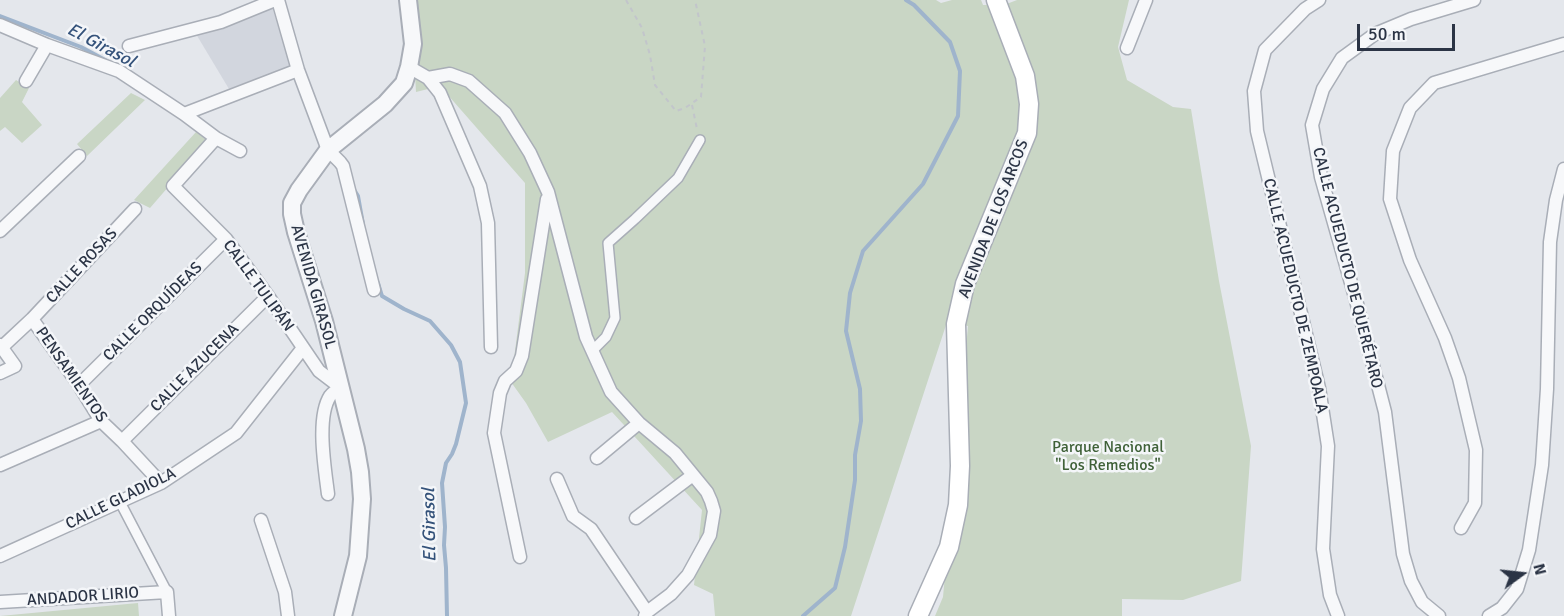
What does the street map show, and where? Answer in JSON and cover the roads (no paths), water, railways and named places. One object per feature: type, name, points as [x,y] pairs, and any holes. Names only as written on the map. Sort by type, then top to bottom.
[{"type":"main road","name":"AVENIDA DE LOS ARCOS","points":[[918,616],[949,547],[958,505],[960,466],[956,324],[965,284],[1027,133],[1029,104],[1025,76],[996,0]]},
{"type":"street","points":[[129,46],[221,22],[276,0],[298,70],[328,150],[343,166],[374,290]]},
{"type":"street","name":"AVENIDA GIRASOL","points":[[344,616],[358,556],[362,499],[360,472],[324,321],[296,232],[292,203],[328,150],[385,104],[404,83],[413,44],[408,0]]},
{"type":"street","points":[[1127,48],[1146,0]]},
{"type":"street","name":"CALLE ACUEDUCTO DE ZEMPOALA","points":[[1319,0],[1305,9],[1265,50],[1254,91],[1257,131],[1319,388],[1328,446],[1323,549],[1330,595],[1338,616]]},
{"type":"street","name":"CALLE ACUEDUCTO DE QUERÉTARO","points":[[1439,616],[1422,602],[1411,581],[1403,554],[1385,412],[1321,177],[1312,125],[1323,89],[1342,58],[1375,34],[1411,19],[1474,0]]},
{"type":"street","points":[[0,25],[119,71],[185,114],[216,138],[240,151]]},
{"type":"street","points":[[1461,528],[1475,503],[1476,450],[1459,378],[1445,338],[1410,260],[1390,199],[1393,151],[1410,108],[1434,83],[1564,44]]},
{"type":"street","points":[[26,81],[47,45]]},
{"type":"street","points":[[409,68],[428,78],[440,93],[480,186],[488,223],[491,347]]},
{"type":"street","points":[[185,114],[298,70]]},
{"type":"street","points":[[428,78],[450,74],[469,81],[505,113],[530,153],[548,192],[586,336],[611,392],[639,423],[675,453],[707,492],[714,511],[710,536],[688,575],[671,594],[646,614],[591,529],[573,516],[557,479]]},
{"type":"street","name":"CALLE TULIPÁN","points":[[216,138],[173,186],[226,239],[319,371],[340,387]]},
{"type":"street","points":[[592,351],[606,337],[615,318],[608,243],[678,178],[700,140]]},
{"type":"street","points":[[0,231],[79,156]]},
{"type":"street","points":[[1489,616],[1502,608],[1517,589],[1529,550],[1543,454],[1547,389],[1550,242],[1556,200],[1564,169]]},
{"type":"street","points":[[520,557],[494,433],[500,393],[505,381],[516,371],[522,356],[548,192]]},
{"type":"street","name":"CALLE ROSAS","points":[[1,346],[32,319],[135,209]]},
{"type":"street","name":"CALLE ORQUÍDEAS","points":[[79,385],[226,239]]},
{"type":"street","name":"CALLE AZUCENA","points":[[122,441],[268,296]]},
{"type":"street","name":"PENSAMIENTOS","points":[[32,319],[79,385],[101,421],[161,483]]},
{"type":"street","points":[[0,373],[15,366],[1,346]]},
{"type":"street","name":"CALLE GLADIOLA","points":[[0,556],[161,483],[236,433],[303,348]]},
{"type":"street","points":[[328,494],[322,428],[330,396],[340,387]]},
{"type":"street","points":[[0,465],[101,421]]},
{"type":"street","points":[[597,458],[639,423]]},
{"type":"street","points":[[636,518],[693,475]]},
{"type":"street","points":[[120,502],[166,592],[169,616]]},
{"type":"street","points":[[261,520],[285,592],[288,616]]},
{"type":"street","name":"ANDADOR LIRIO","points":[[0,602],[166,592]]},
{"type":"waterway","points":[[803,616],[835,588],[845,547],[861,421],[860,389],[846,331],[850,293],[863,251],[923,184],[958,116],[960,71],[950,42],[914,5],[906,0]]},
{"type":"waterway","name":"El Girasol","points":[[0,16],[81,47],[107,61]]},
{"type":"waterway","name":"El Girasol","points":[[353,188],[358,196],[363,224]]},
{"type":"waterway","name":"El Girasol","points":[[378,283],[382,296],[430,321],[451,345],[460,362],[466,403],[456,444],[446,463],[442,483],[447,616]]},
{"type":"park label","name":"Parque Nacional \"Los Remedios\"","points":[[1108,457]]}]
